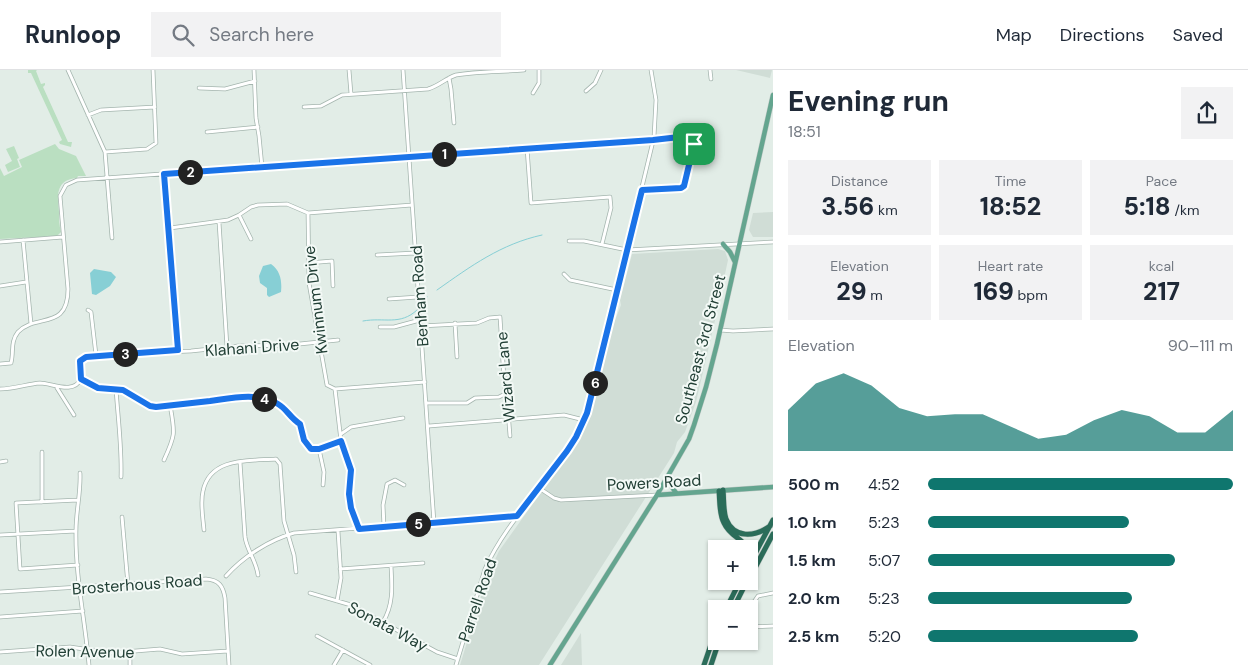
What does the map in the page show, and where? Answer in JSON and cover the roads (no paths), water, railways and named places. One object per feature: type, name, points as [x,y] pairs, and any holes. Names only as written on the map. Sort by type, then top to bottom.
[{"type":"highway","points":[[721,490],[725,517],[730,526],[735,530],[742,534],[753,534],[770,526]]},
{"type":"highway","points":[[721,490],[721,513],[724,523],[730,532],[740,540]]},
{"type":"highway","points":[[758,548],[773,520]]},
{"type":"highway","points":[[758,562],[773,534]]},
{"type":"highway","points":[[704,665],[709,650]]},
{"type":"highway","points":[[711,665],[716,650]]},
{"type":"main road","name":"Southeast 3rd Street","points":[[550,665],[657,494],[689,439],[706,387],[720,330],[773,95]]},
{"type":"main road","points":[[723,244],[735,262]]},
{"type":"main road","points":[[666,478],[676,493]]},
{"type":"main road","name":"Powers Road","points":[[657,494],[773,487]]},
{"type":"street","points":[[68,70],[105,152],[112,238]]},
{"type":"street","points":[[105,152],[147,149],[154,146],[157,140],[152,70]]},
{"type":"street","points":[[254,70],[262,167]]},
{"type":"street","points":[[349,70],[351,94]]},
{"type":"street","name":"Benham Road","points":[[403,70],[434,523]]},
{"type":"street","points":[[304,107],[320,106],[335,97],[351,94],[436,87],[449,78],[461,75],[524,70]]},
{"type":"street","points":[[533,93],[539,83],[539,70]]},
{"type":"street","points":[[586,91],[595,83],[601,70]]},
{"type":"street","name":"Parrell Road","points":[[456,665],[485,568],[497,545],[571,445],[584,420],[592,394],[653,140],[656,100],[651,70]]},
{"type":"street","points":[[710,70],[711,79]]},
{"type":"street","points":[[449,78],[454,123]]},
{"type":"street","points":[[199,88],[225,89],[255,81]]},
{"type":"street","points":[[88,115],[101,110],[155,107]]},
{"type":"street","points":[[207,132],[258,127]]},
{"type":"street","points":[[0,364],[11,363],[12,344],[19,332],[31,324],[55,317],[66,304],[68,290],[61,192],[66,185],[77,180],[688,136],[694,140],[686,184],[681,188],[642,190]]},
{"type":"street","points":[[528,148],[531,203],[610,197],[611,208],[602,244]]},
{"type":"street","points":[[164,174],[170,228],[178,350]]},
{"type":"street","points":[[170,228],[228,220],[258,205],[287,204],[308,213],[412,205]]},
{"type":"street","name":"Kwinnum Drive","points":[[308,213],[308,264],[312,299],[326,382],[328,387],[335,389]]},
{"type":"street","points":[[239,215],[251,240]]},
{"type":"street","points":[[218,222],[227,347]]},
{"type":"street","points":[[0,242],[64,237]]},
{"type":"street","points":[[23,240],[31,324]]},
{"type":"street","points":[[568,241],[584,241],[627,250],[773,242]]},
{"type":"street","points":[[377,256],[415,253]]},
{"type":"street","points":[[308,264],[332,261],[333,286]]},
{"type":"street","points":[[564,274],[570,280],[617,290]]},
{"type":"street","points":[[0,286],[26,282]]},
{"type":"street","points":[[389,299],[418,297]]},
{"type":"street","points":[[0,388],[40,383],[57,388],[77,384],[81,379],[80,361],[86,357],[96,355],[91,312],[88,310]]},
{"type":"street","name":"Wizard Lane","points":[[455,323],[500,318],[510,436]]},
{"type":"street","points":[[380,326],[394,327],[420,320]]},
{"type":"street","points":[[421,326],[455,323],[457,357]]},
{"type":"street","points":[[720,330],[773,329]]},
{"type":"street","name":"Klahani Drive","points":[[96,355],[290,345],[338,340]]},
{"type":"street","points":[[81,379],[98,388],[123,390],[150,406],[237,397],[267,400],[283,407],[291,418],[300,424],[304,440],[311,449],[319,449],[341,441]]},
{"type":"street","points":[[359,529],[351,508],[349,494],[351,470],[341,441],[335,389],[425,382]]},
{"type":"street","points":[[57,388],[74,415]]},
{"type":"street","points":[[116,389],[119,443],[122,453],[122,477]]},
{"type":"street","points":[[427,403],[467,402],[474,398],[505,394]]},
{"type":"street","points":[[164,460],[174,439],[175,432],[170,405]]},
{"type":"street","points":[[428,426],[564,415],[584,420]]},
{"type":"street","points":[[341,434],[351,427],[403,418]]},
{"type":"street","points":[[319,449],[324,472],[323,485]]},
{"type":"street","points":[[42,452],[42,502]]},
{"type":"street","points":[[0,462],[6,461]]},
{"type":"street","points":[[204,530],[202,491],[208,477],[218,467],[240,462],[279,461],[284,521],[295,559],[296,572]]},
{"type":"street","points":[[240,462],[245,537],[257,565],[258,575]]},
{"type":"street","points":[[80,473],[76,531],[80,588],[89,665]]},
{"type":"street","points":[[384,527],[383,505],[387,484],[394,480],[404,485]]},
{"type":"street","name":"Powers Road","points":[[539,488],[554,498],[561,500],[657,494]]},
{"type":"street","points":[[78,500],[16,503],[20,569],[78,565]]},
{"type":"street","points":[[226,576],[235,566],[252,554],[288,534],[517,516]]},
{"type":"street","points":[[122,517],[128,585]]},
{"type":"street","points":[[0,535],[76,531]]},
{"type":"street","points":[[337,600],[340,590],[338,531]]},
{"type":"street","points":[[340,569],[423,563]]},
{"type":"street","points":[[383,622],[391,600],[391,566]]},
{"type":"street","name":"Brosterhous Road","points":[[0,592],[206,579],[220,583],[225,598],[229,665]]},
{"type":"street","name":"Sonata Way","points":[[310,592],[351,605],[437,652],[458,658]]},
{"type":"street","points":[[755,600],[758,596],[773,593]]},
{"type":"street","points":[[316,600],[318,595]]},
{"type":"street","points":[[0,617],[83,611]]},
{"type":"street","points":[[758,627],[773,626]]},
{"type":"street","points":[[317,636],[370,665]]},
{"type":"street","name":"Rolen Avenue","points":[[0,652],[70,647],[103,653],[160,649],[182,654],[228,651]]},
{"type":"street","points":[[334,665],[343,650]]},
{"type":"street","points":[[130,652],[130,665]]},
{"type":"water","points":[[271,264],[279,273],[281,292],[269,297],[267,295],[267,288],[260,283],[259,276],[263,266]]},
{"type":"water","points":[[94,269],[111,272],[116,277],[110,286],[96,295],[92,294],[90,273]]},
{"type":"waterway","points":[[437,290],[474,264],[500,250],[542,235]]},
{"type":"waterway","points":[[421,305],[427,297]]},
{"type":"waterway","points":[[363,321],[404,318],[417,310]]}]
